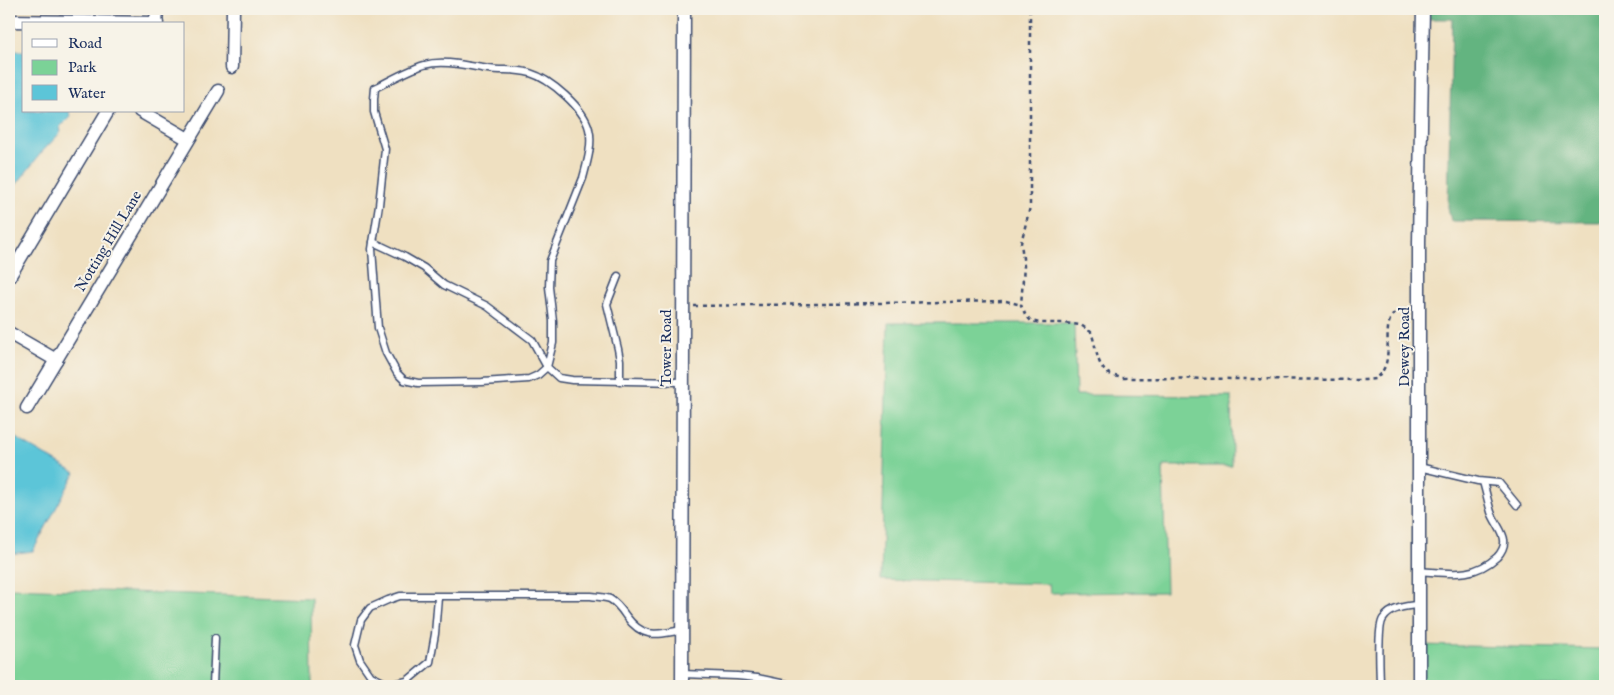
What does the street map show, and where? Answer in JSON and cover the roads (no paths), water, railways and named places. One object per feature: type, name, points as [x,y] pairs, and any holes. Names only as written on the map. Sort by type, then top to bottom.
[{"type":"street","points":[[156,22],[157,9]]},
{"type":"street","points":[[232,67],[233,9]]},
{"type":"street","name":"Tower Road","points":[[682,680],[684,9]]},
{"type":"street","name":"Dewey Road","points":[[1419,686],[1420,193],[1423,9]]},
{"type":"street","points":[[9,21],[80,15],[146,22]]},
{"type":"street","name":"Notting Hill Lane","points":[[27,408],[218,91]]},
{"type":"street","points":[[9,277],[107,112]]},
{"type":"street","points":[[142,112],[188,140]]},
{"type":"street","points":[[9,333],[56,360]]},
{"type":"lane","points":[[451,63],[498,70],[517,70],[542,77],[551,83],[574,105],[586,121],[590,129],[590,138],[583,178],[550,260],[549,286],[553,321],[553,343],[547,368],[529,380],[512,381],[418,383],[404,380],[397,374],[386,353],[378,328],[372,249],[385,149],[374,112],[375,88],[424,65],[451,63]]},
{"type":"lane","points":[[373,242],[424,268],[444,285],[487,306],[532,340],[547,368],[559,378],[620,382],[682,382]]},
{"type":"lane","points":[[618,276],[607,304],[620,360],[620,382]]},
{"type":"lane","points":[[1419,467],[1483,482],[1499,482],[1517,505]]},
{"type":"lane","points":[[1419,571],[1457,574],[1472,572],[1490,564],[1500,554],[1505,541],[1491,511],[1483,482]]},
{"type":"lane","points":[[438,597],[435,634],[430,662],[407,681],[389,685],[371,676],[360,660],[355,645],[361,620],[370,608],[400,596],[591,596],[610,599],[619,606],[638,630],[649,634],[682,630]]},
{"type":"lane","points":[[1380,686],[1380,641],[1384,617],[1400,607],[1419,605]]},
{"type":"lane","points":[[213,686],[215,638]]},
{"type":"lane","points":[[682,680],[737,676],[795,686]]},
{"type":"water","points":[[9,51],[22,51],[22,112],[69,112],[71,116],[60,127],[61,132],[41,153],[9,194]]},
{"type":"water","points":[[9,434],[75,473],[33,551],[9,554]]}]
